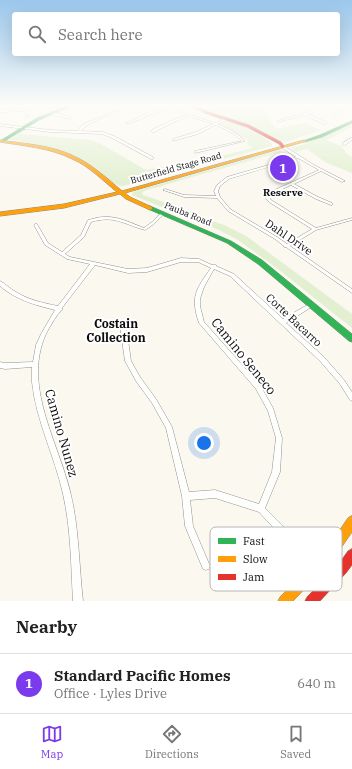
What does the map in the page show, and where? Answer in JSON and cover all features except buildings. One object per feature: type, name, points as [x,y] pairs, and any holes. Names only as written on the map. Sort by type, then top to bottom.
[{"type":"main road","points":[[1,141],[13,133]]},
{"type":"main road","points":[[259,133],[282,146]]},
{"type":"main road","name":"Butterfield Stage Road","points":[[0,214],[64,206],[127,191],[327,133]]},
{"type":"main road","name":"Pauba Road","points":[[1,141],[50,149],[75,158],[88,166],[119,192],[136,202],[212,233],[239,247],[260,262],[352,339]]},
{"type":"main road","points":[[342,537],[352,522]]},
{"type":"main road","points":[[342,569],[352,555]]},
{"type":"main road","points":[[284,601],[294,591]]},
{"type":"main road","points":[[311,601],[319,591]]},
{"type":"street","points":[[90,133],[108,135],[152,158]]},
{"type":"street","points":[[174,140],[197,133]]},
{"type":"street","points":[[196,152],[244,142],[232,133]]},
{"type":"street","points":[[344,144],[352,139]]},
{"type":"street","points":[[282,146],[343,181]]},
{"type":"street","points":[[165,190],[184,196],[218,197],[216,191],[218,186],[228,178],[300,157]]},
{"type":"street","points":[[315,229],[270,201],[267,197],[271,193],[322,170]]},
{"type":"street","points":[[292,184],[331,204]]},
{"type":"street","name":"Dahl Drive","points":[[218,197],[230,210],[352,291]]},
{"type":"street","points":[[62,254],[83,236],[89,221],[97,218],[120,219],[144,228],[153,223],[163,214]]},
{"type":"street","points":[[286,246],[315,229],[352,219]]},
{"type":"street","name":"Corte Bacarro","points":[[36,225],[46,244],[69,258],[128,271],[147,270],[181,260],[199,261],[214,266],[232,275],[322,359],[342,382],[352,398]]},
{"type":"street","name":"Camino Nunez","points":[[78,601],[67,496],[37,395],[35,364],[39,345],[60,309],[93,264]]},
{"type":"street","name":"Camino Seneco","points":[[214,266],[201,286],[197,297],[197,311],[202,323],[258,387],[271,410],[279,438],[276,472],[261,509]]},
{"type":"street","points":[[0,283],[10,293],[34,302],[60,309]]},
{"type":"street","points":[[283,322],[311,305]]},
{"type":"street","points":[[123,326],[128,361],[169,427],[186,496],[189,526],[206,566]]},
{"type":"street","points":[[0,365],[35,364]]},
{"type":"street","points":[[186,496],[215,494],[261,509],[278,527]]},
{"type":"green space","points":[[19,133],[22,133],[21,134],[91,140],[101,144],[146,170],[175,165],[182,167],[253,148],[247,144],[248,140],[235,133],[256,133],[272,143],[272,146],[123,186],[115,184],[97,168],[73,155],[43,146],[10,139]]},
{"type":"green space","points":[[264,133],[312,133],[285,142]]},
{"type":"green space","points":[[330,133],[340,133],[326,140],[341,146],[347,154],[352,157],[352,173],[325,162],[307,149],[296,152],[291,149],[292,147],[302,145]]},
{"type":"green space","points":[[279,150],[284,151],[150,189],[142,193],[143,195],[195,213],[195,215],[224,225],[246,236],[352,314],[352,328],[278,269],[238,240],[219,230],[132,195],[133,192]]},
{"type":"traffic: fast","points":[[2,141],[15,133]]},
{"type":"traffic: fast","points":[[305,141],[328,133]]},
{"type":"traffic: fast","points":[[150,208],[229,242],[260,262],[352,339]]},
{"type":"traffic: slow","points":[[0,141],[50,149],[75,158],[88,166],[128,198],[150,208]]},
{"type":"traffic: slow","points":[[0,214],[64,206],[127,191],[305,141]]},
{"type":"traffic: slow","points":[[342,537],[352,522]]},
{"type":"traffic: slow","points":[[284,601],[294,591]]},
{"type":"traffic: jam","points":[[261,133],[280,143],[283,147]]},
{"type":"traffic: jam","points":[[342,569],[352,555]]},
{"type":"traffic: jam","points":[[311,601],[321,591]]},
{"type":"place","name":"Standard Pacific Homes","points":[[283,168]]},
{"type":"district","name":"Reserve","points":[[283,192]]},
{"type":"district","name":"Costain Collection","points":[[116,331]]}]
